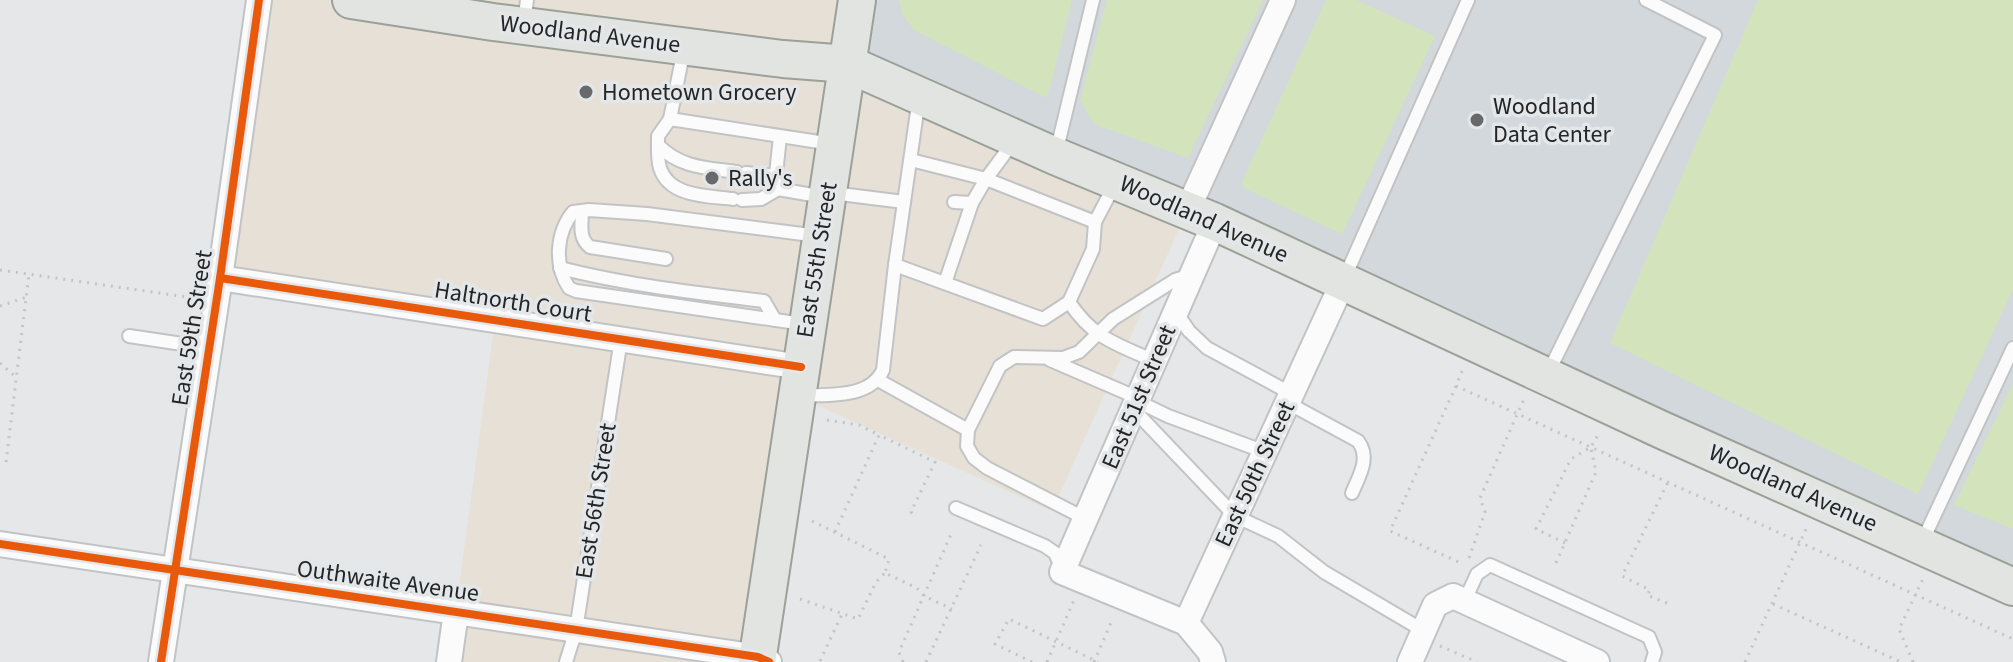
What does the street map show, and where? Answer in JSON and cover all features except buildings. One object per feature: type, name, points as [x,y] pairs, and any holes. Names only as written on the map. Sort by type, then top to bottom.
[{"type":"main road","name":"Woodland Avenue","points":[[351,0],[525,13],[684,46],[848,64],[1055,156],[1201,216],[1343,282],[1535,388],[1922,562],[2013,587]]},
{"type":"main road","points":[[833,0],[848,64]]},
{"type":"main road","name":"East 55th Street","points":[[761,660],[798,382],[791,322],[821,236],[857,0]]},
{"type":"street","name":"East 59th Street","points":[[161,662],[259,0]]},
{"type":"street","name":"East 51st Street","points":[[1062,572],[1191,275],[1201,216],[1283,0]]},
{"type":"street","name":"Haltnorth Court","points":[[220,278],[621,339],[798,382]]},
{"type":"street","name":"East 50th Street","points":[[1186,623],[1343,282]]},
{"type":"street","name":"Outhwaite Avenue","points":[[0,544],[174,568],[761,660]]},
{"type":"street","points":[[1062,572],[1186,623],[1210,652],[1213,662]]},
{"type":"street","points":[[1410,662],[1427,637],[1435,605],[1458,599],[1597,662]]},
{"type":"street","points":[[449,662],[456,612]]},
{"type":"lane","points":[[1055,156],[1093,0]]},
{"type":"lane","points":[[1343,282],[1468,0]]},
{"type":"lane","points":[[1535,388],[1715,35],[1646,0]]},
{"type":"lane","points":[[684,46],[670,119],[658,136],[660,167],[666,180],[691,194],[761,199],[776,182],[780,137]]},
{"type":"lane","points":[[798,382],[853,391],[869,387],[878,380],[883,370],[920,96]]},
{"type":"lane","points":[[670,119],[835,145]]},
{"type":"lane","points":[[945,283],[953,250],[972,203],[1016,138]]},
{"type":"lane","points":[[658,145],[671,159],[697,167],[742,173],[828,195],[907,205]]},
{"type":"lane","points":[[911,160],[986,179],[1095,222]]},
{"type":"lane","points":[[895,265],[1043,319],[1069,302],[1093,249],[1095,222],[1117,181]]},
{"type":"lane","points":[[954,202],[972,203]]},
{"type":"lane","points":[[791,322],[569,288],[560,268],[563,223],[573,212],[582,211],[647,214],[821,236]]},
{"type":"lane","points":[[582,211],[581,234],[584,243],[590,247],[666,259]]},
{"type":"lane","points":[[950,223],[965,226]]},
{"type":"lane","points":[[1086,519],[987,468],[974,458],[967,446],[968,430],[1000,366],[1014,357],[1063,358],[1079,352],[1113,319],[1175,280],[1191,275]]},
{"type":"lane","points":[[1069,302],[1081,321],[1097,336],[1154,361]]},
{"type":"lane","points":[[1176,312],[1189,331],[1207,348],[1358,441],[1363,447],[1365,462],[1352,493]]},
{"type":"lane","points":[[129,336],[209,348]]},
{"type":"lane","name":"East 56th Street","points":[[566,662],[576,630],[621,339]]},
{"type":"lane","points":[[1922,562],[2013,348]]},
{"type":"lane","points":[[1047,358],[1136,403],[1265,452]]},
{"type":"lane","points":[[878,380],[968,430]]},
{"type":"lane","points":[[1136,403],[1235,516],[1278,536],[1324,572],[1427,637]]},
{"type":"lane","points":[[956,508],[1045,546],[1055,553],[1062,572]]},
{"type":"lane","points":[[1458,599],[1477,574],[1490,565],[1649,637],[1655,652],[1652,662]]},
{"type":"path","points":[[0,270],[197,298]]},
{"type":"path","points":[[6,462],[29,274]]},
{"type":"path","points":[[0,306],[27,297]]},
{"type":"path","points":[[0,363],[18,379]]},
{"type":"path","points":[[1462,371],[1390,531],[1466,565]]},
{"type":"path","points":[[1456,386],[2013,639]]},
{"type":"path","points":[[1463,573],[1485,512],[1480,498],[1517,413],[1535,388]]},
{"type":"path","points":[[827,420],[859,425],[935,462],[911,512],[915,515]]},
{"type":"path","points":[[1565,543],[1536,529],[1571,459],[1591,447],[1599,433]]},
{"type":"path","points":[[835,532],[879,435]]},
{"type":"path","points":[[1556,563],[1596,472],[1591,447]]},
{"type":"path","points":[[1667,603],[1647,595],[1650,590],[1622,576],[1668,482]]},
{"type":"path","points":[[800,599],[858,619],[876,582],[885,573],[889,559],[812,521]]},
{"type":"path","points":[[1745,662],[1807,527]]},
{"type":"path","points":[[903,662],[899,652],[952,532]]},
{"type":"path","points":[[926,662],[981,545]]},
{"type":"path","points":[[1913,662],[1899,629],[1915,594],[1922,562]]},
{"type":"path","points":[[885,573],[952,609]]},
{"type":"path","points":[[1047,662],[1077,593]]},
{"type":"path","points":[[1772,603],[1901,662]]},
{"type":"path","points":[[1032,662],[995,644],[1009,619],[1096,662],[1116,611]]},
{"type":"path","points":[[820,661],[842,614]]},
{"type":"path","points":[[1427,637],[1477,662]]},
{"type":"shaded area","points":[[259,0],[857,0],[1187,211],[1052,511],[797,396],[757,662],[449,662],[495,320],[220,278]]},
{"type":"shaded area","points":[[857,0],[2013,0],[2013,587],[848,64]]},
{"type":"green space","points":[[899,0],[1072,0],[1047,98],[914,30],[903,15]]},
{"type":"green space","points":[[1107,0],[1263,0],[1188,158],[1094,124],[1080,100]]},
{"type":"green space","points":[[1326,0],[1356,0],[1435,36],[1342,234],[1244,188],[1242,182]]},
{"type":"green space","points":[[1758,0],[2013,0],[2013,289],[1918,494],[1610,343]]},
{"type":"green space","points":[[2013,383],[2013,529],[1954,505]]},
{"type":"cycle path","points":[[161,662],[259,0]]},
{"type":"cycle path","points":[[220,278],[801,367]]},
{"type":"cycle path","points":[[0,544],[758,657],[769,662]]},
{"type":"place","name":"Hometown Grocery","points":[[586,92]]},
{"type":"place","name":"Woodland Data Center","points":[[1477,120]]},
{"type":"place","name":"Rally's","points":[[712,178]]}]
